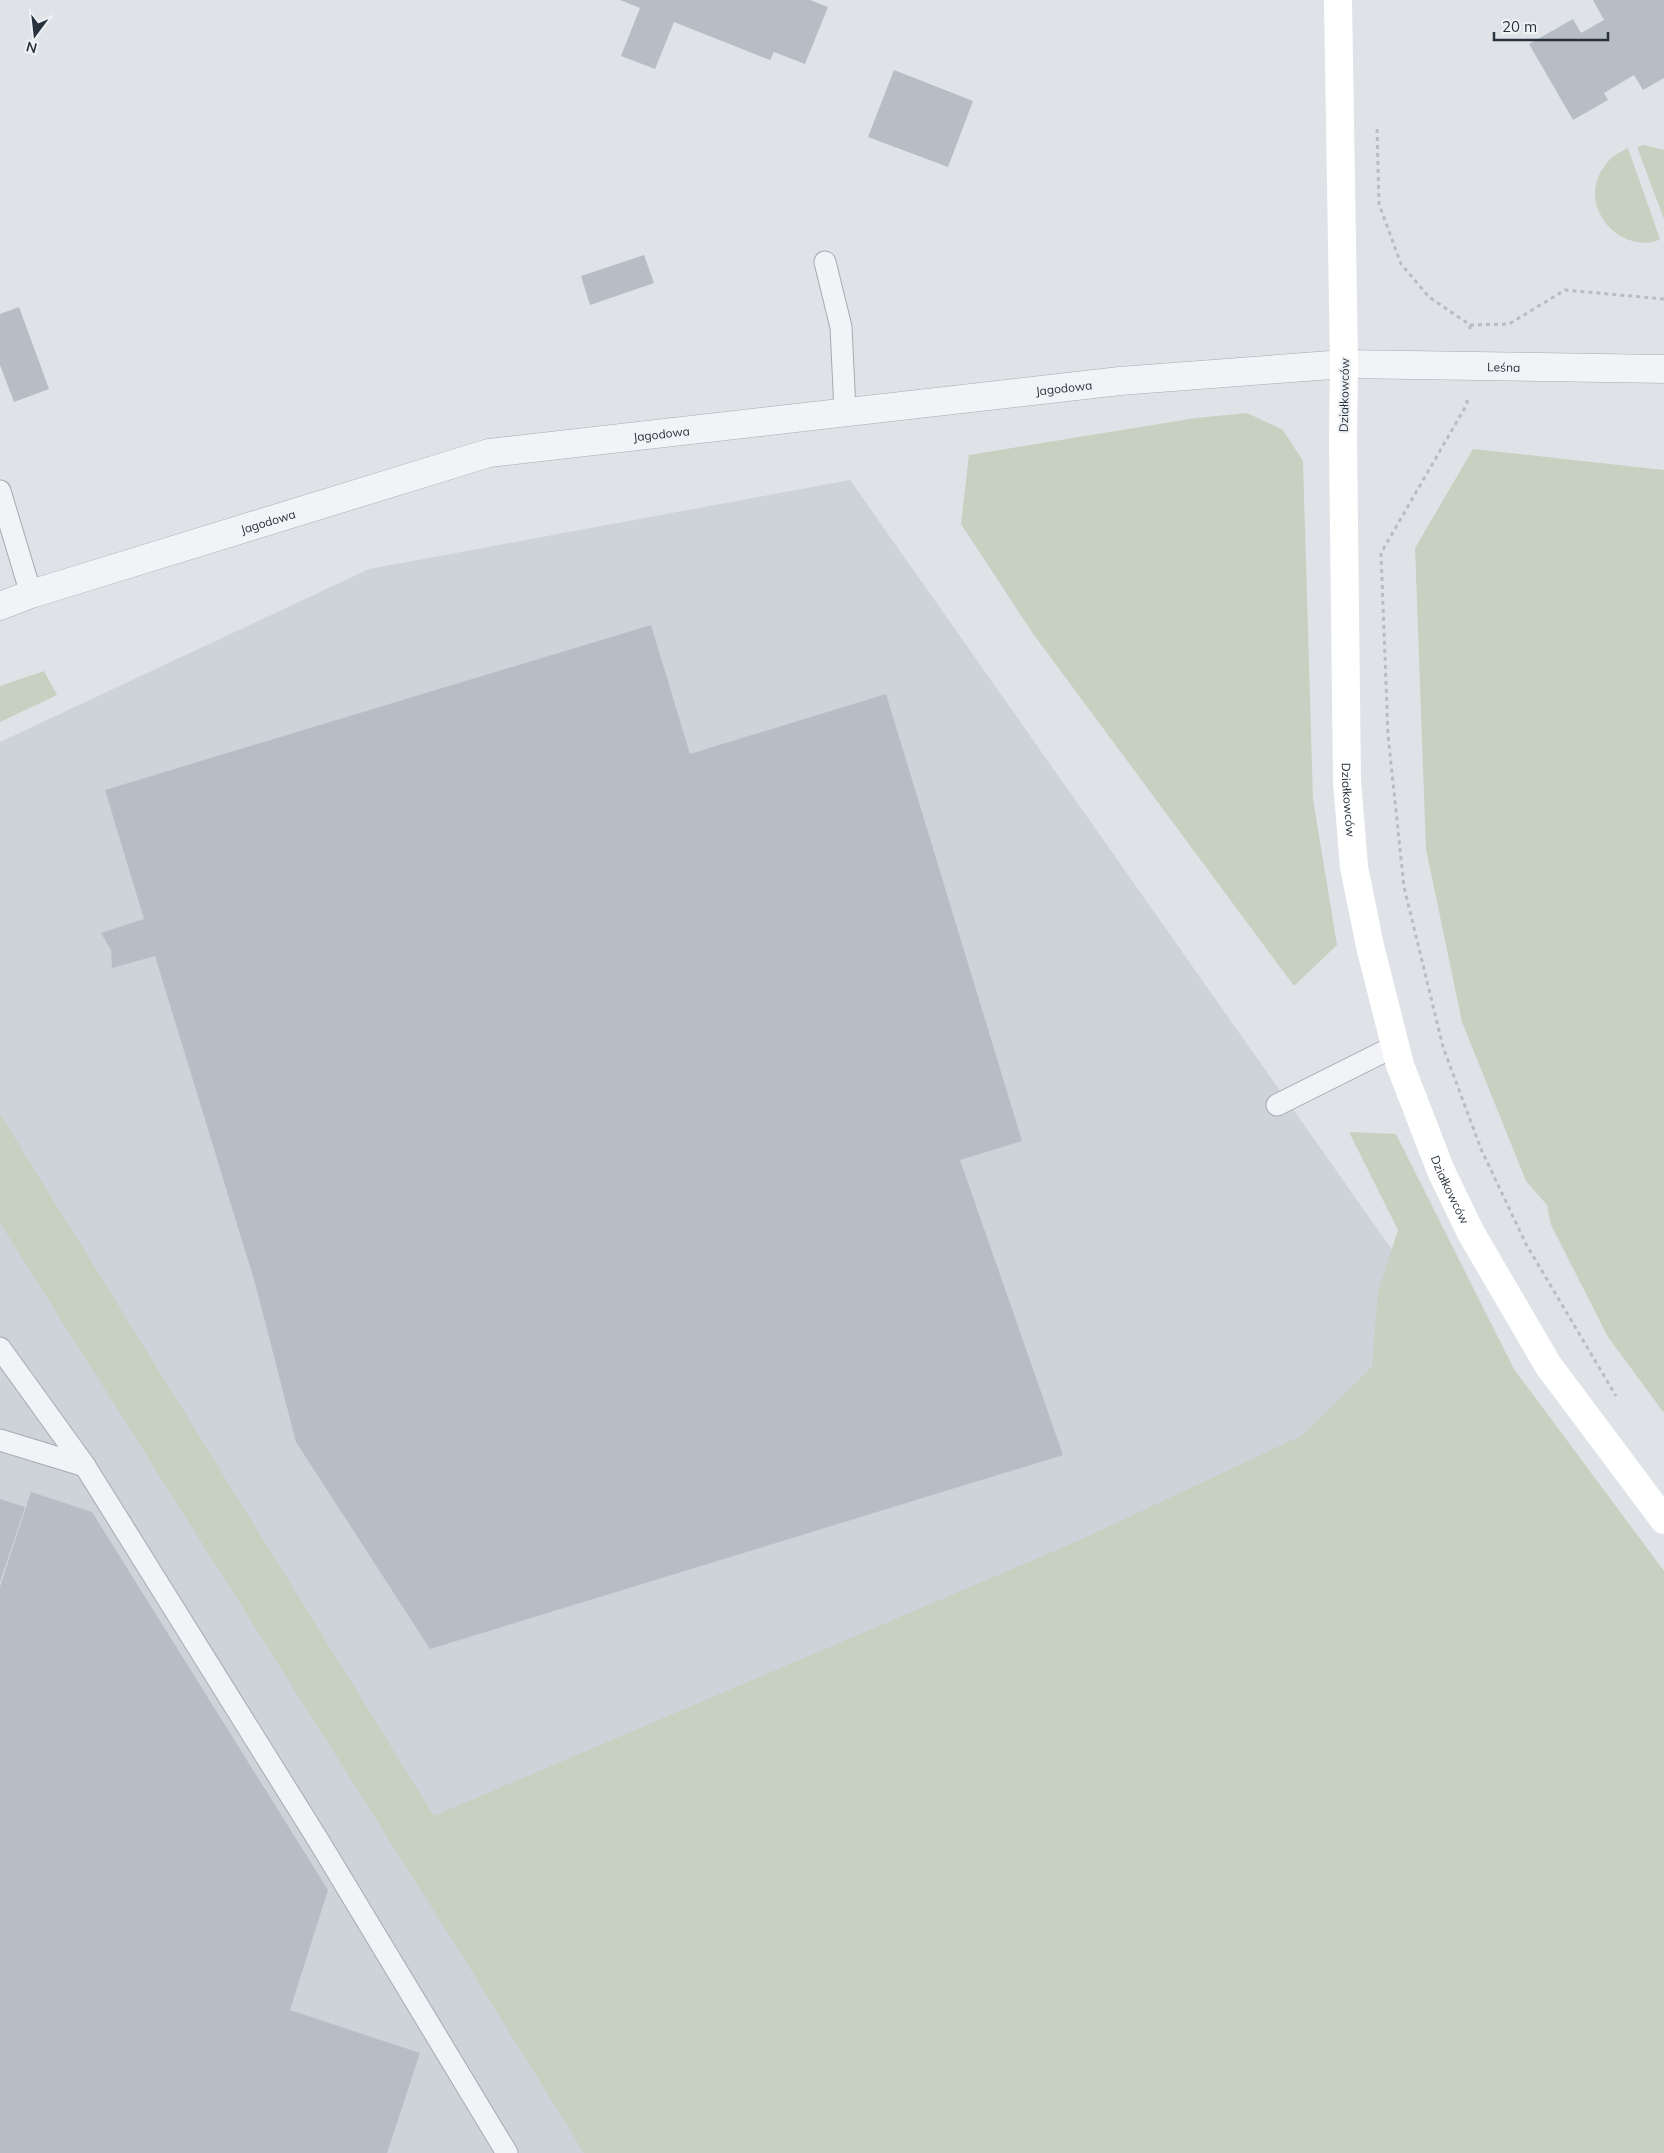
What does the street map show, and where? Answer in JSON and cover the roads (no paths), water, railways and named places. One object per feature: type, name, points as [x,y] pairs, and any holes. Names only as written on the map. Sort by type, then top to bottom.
[{"type":"street","name":"Działkowców","points":[[1338,0],[1344,364],[1343,451],[1347,781],[1354,867],[1370,946],[1395,1046],[1419,1117],[1441,1171],[1471,1233],[1548,1366],[1664,1520]]},
{"type":"street","name":"Leśna","points":[[1344,364],[1470,368],[1664,369]]},
{"type":"street","name":"Jagodowa","points":[[0,606],[31,594],[489,453],[1120,381],[1344,364]]},
{"type":"lane","points":[[826,262],[841,327],[845,411]]},
{"type":"lane","points":[[0,491],[31,594]]},
{"type":"lane","points":[[1277,1105],[1395,1046]]},
{"type":"lane","points":[[0,1348],[85,1466],[320,1843],[507,2153]]},
{"type":"lane","points":[[0,1440],[85,1466]]}]
